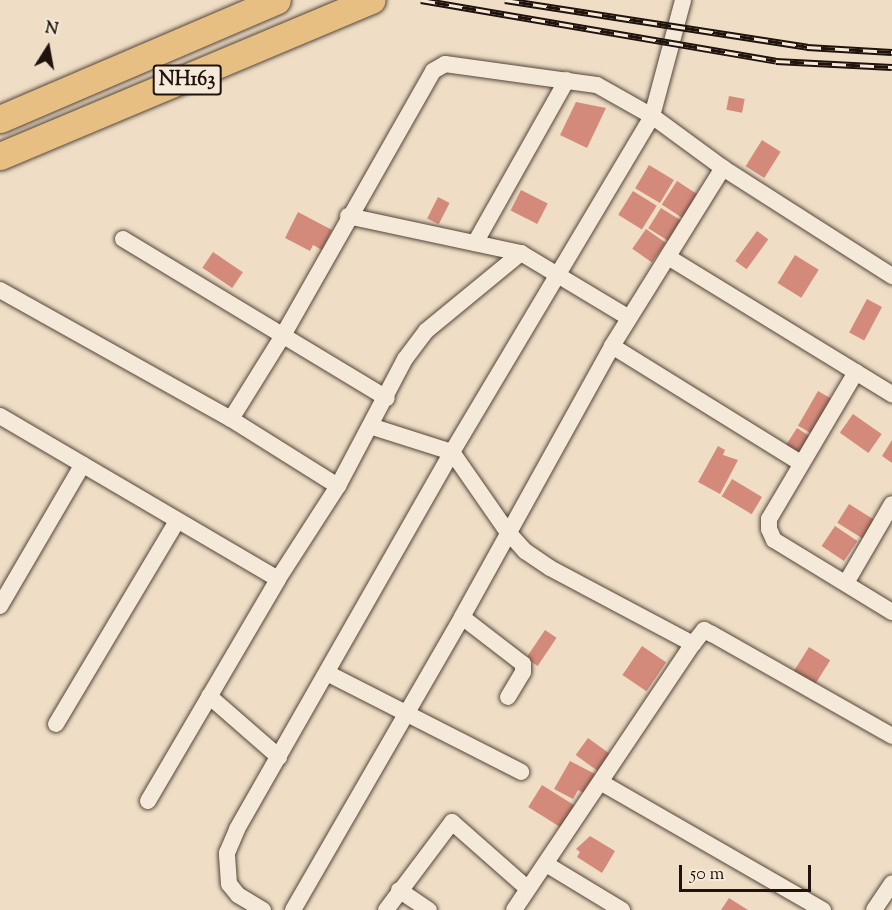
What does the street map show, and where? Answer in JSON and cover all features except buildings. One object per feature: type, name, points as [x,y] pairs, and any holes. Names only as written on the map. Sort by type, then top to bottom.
[{"type":"highway","name":"NH163","points":[[0,119],[277,0]]},
{"type":"highway","name":"NH163","points":[[0,156],[372,0]]},
{"type":"street","points":[[263,910],[238,895],[229,884],[226,853],[452,452],[652,116],[683,0]]},
{"type":"street","points":[[231,419],[282,337],[348,216],[439,66],[597,85],[652,116],[723,168],[892,276]]},
{"type":"street","points":[[475,243],[567,80]]},
{"type":"street","points":[[293,910],[462,617],[507,531],[612,346],[723,168]]},
{"type":"street","points":[[348,216],[521,253],[629,318]]},
{"type":"street","points":[[123,239],[282,337],[387,398]]},
{"type":"street","points":[[148,801],[278,579],[338,486],[387,398],[405,359],[419,338],[521,253]]},
{"type":"street","points":[[668,257],[892,394]]},
{"type":"street","points":[[0,290],[231,419],[338,486]]},
{"type":"street","points":[[612,346],[801,463]]},
{"type":"street","points":[[856,372],[769,519],[769,530],[774,540],[892,612]]},
{"type":"street","points":[[0,416],[278,579]]},
{"type":"street","points":[[370,426],[452,452],[507,531],[525,551],[550,568],[693,644]]},
{"type":"street","points":[[0,606],[83,464]]},
{"type":"street","points":[[846,584],[892,504]]},
{"type":"street","points":[[56,724],[177,521]]},
{"type":"street","points":[[462,617],[522,664],[523,672],[508,697]]},
{"type":"street","points":[[514,910],[704,630],[892,736]]},
{"type":"street","points":[[327,673],[521,772]]},
{"type":"street","points":[[208,696],[279,757]]},
{"type":"street","points":[[602,783],[823,910]]},
{"type":"street","points":[[386,910],[452,822],[528,890]]},
{"type":"street","points":[[546,864],[622,910]]},
{"type":"street","points":[[874,910],[892,883]]},
{"type":"street","points":[[399,890],[429,910]]},
{"type":"railway","points":[[421,0],[776,61],[892,67]]},
{"type":"railway","points":[[505,0],[807,47],[892,52]]}]
